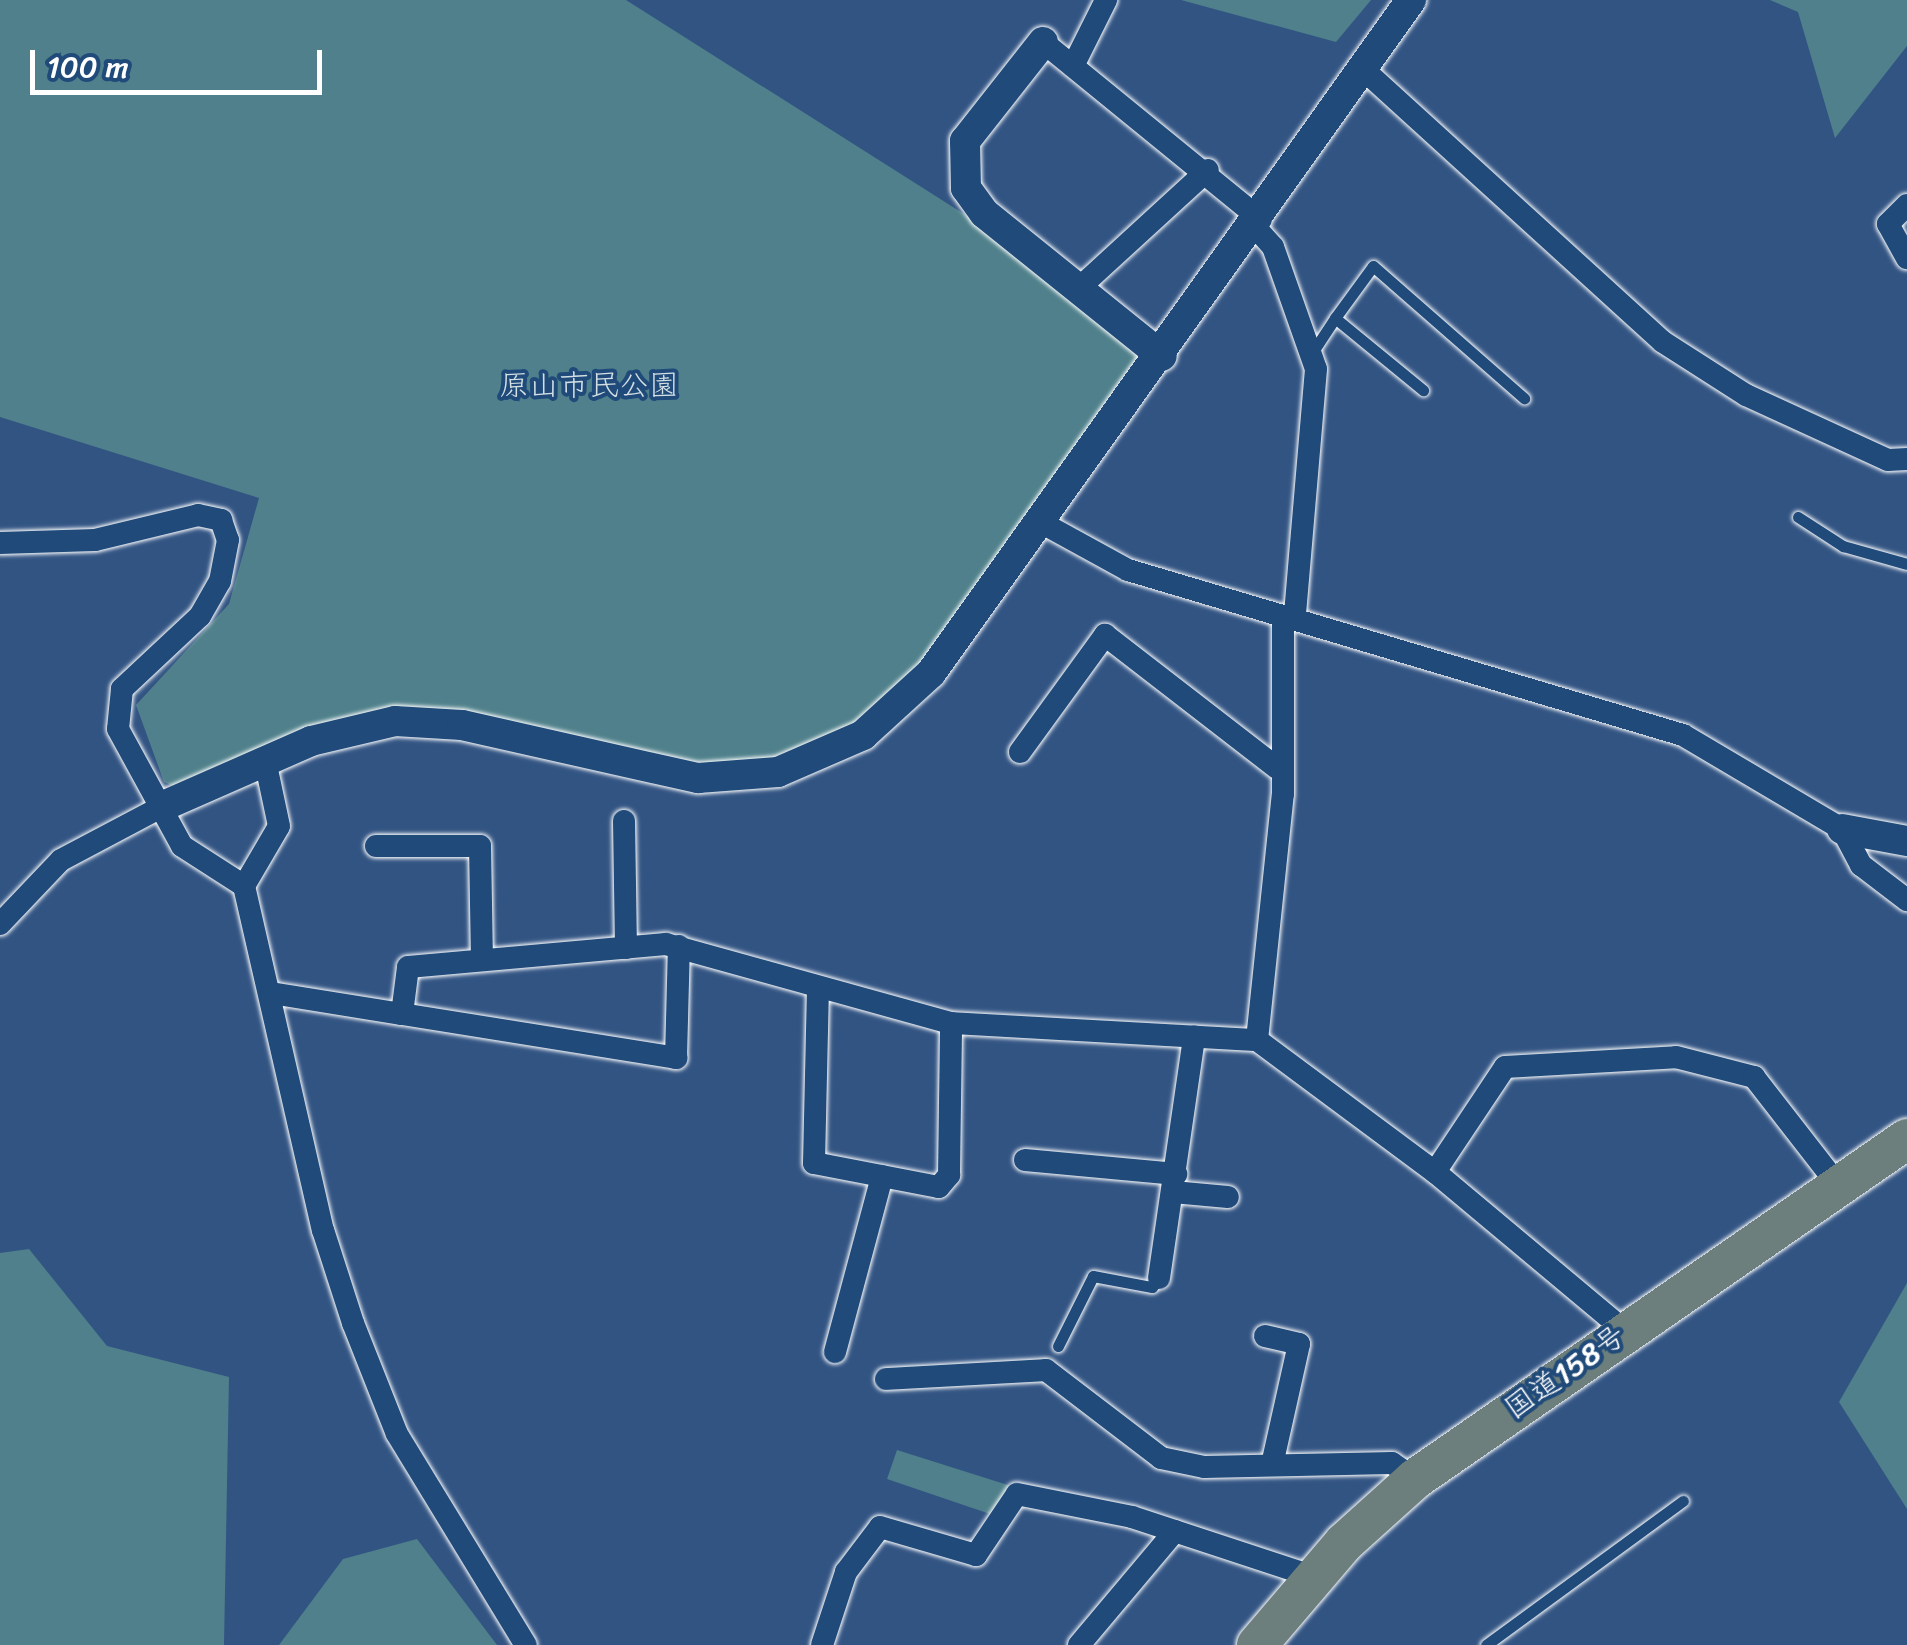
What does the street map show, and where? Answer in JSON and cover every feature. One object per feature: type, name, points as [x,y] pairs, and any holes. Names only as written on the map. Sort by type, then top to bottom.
[{"type":"highway","name":"国道158号","points":[[1257,1645],[1314,1577],[1415,1479],[1907,1138]]},
{"type":"street","points":[[1073,66],[1106,0]]},
{"type":"street","points":[[0,924],[61,860],[161,807],[265,760],[352,728],[424,720],[698,778],[808,764],[909,698],[1042,523],[1258,224],[1411,0]]},
{"type":"street","points":[[1162,356],[984,214],[962,174],[966,142],[1043,42],[1208,170],[1258,224],[1273,246],[1312,353],[1277,768],[1282,794],[1257,1040]]},
{"type":"street","points":[[1364,70],[1662,342],[1746,395],[1888,460],[1907,459]]},
{"type":"street","points":[[1078,289],[1208,170]]},
{"type":"street","points":[[1907,205],[1888,224],[1907,258]]},
{"type":"street","points":[[0,543],[96,540],[198,515],[221,520],[228,540],[220,580],[200,616],[135,671],[118,709],[118,729],[182,846],[244,886],[323,1230],[376,1384],[526,1645]]},
{"type":"street","points":[[1042,523],[1102,560],[1682,735],[1842,828],[1907,841]]},
{"type":"street","points":[[1020,752],[1106,635],[1277,768]]},
{"type":"street","points":[[244,886],[279,826],[265,760]]},
{"type":"street","points":[[624,821],[626,948]]},
{"type":"street","points":[[1842,828],[1861,865],[1907,900]]},
{"type":"street","points":[[376,846],[480,846],[482,960]]},
{"type":"street","points":[[270,993],[676,1058],[679,946]]},
{"type":"street","points":[[402,1014],[408,966],[679,946],[951,1023],[1257,1040],[1436,1172],[1625,1331]]},
{"type":"street","points":[[818,988],[814,1163],[939,1187],[949,1175],[951,1023]]},
{"type":"street","points":[[1159,1278],[1194,1038]]},
{"type":"street","points":[[1436,1172],[1505,1067],[1676,1057],[1754,1077],[1839,1186]]},
{"type":"street","points":[[1025,1160],[1175,1183],[1228,1197]]},
{"type":"street","points":[[835,1352],[882,1176]]},
{"type":"street","points":[[1265,1336],[1298,1344],[1272,1465]]},
{"type":"street","points":[[886,1379],[1046,1370],[1161,1458],[1272,1465],[1392,1462],[1415,1479]]},
{"type":"street","points":[[822,1645],[846,1572],[880,1526],[976,1554],[1017,1494],[1174,1532],[1314,1577]]},
{"type":"street","points":[[1079,1645],[1174,1532]]},
{"type":"lane","points":[[1312,353],[1373,266],[1524,398]]},
{"type":"lane","points":[[1335,318],[1423,390]]},
{"type":"lane","points":[[1798,517],[1844,546],[1907,564]]},
{"type":"lane","points":[[1058,1346],[1098,1272],[1152,1287],[1159,1278]]},
{"type":"lane","points":[[1486,1645],[1682,1501]]},
{"type":"green space","name":"原山市民公園","points":[[0,0],[626,0],[975,221],[1137,354],[1139,366],[931,652],[867,717],[795,758],[687,766],[432,708],[379,712],[175,787],[164,782],[136,705],[229,604],[259,498],[0,417]]},
{"type":"green space","points":[[1181,0],[1371,0],[1336,42]]},
{"type":"green space","points":[[1770,0],[1907,0],[1907,46],[1835,138],[1798,12]]},
{"type":"green space","points":[[29,1249],[107,1346],[229,1377],[224,1645],[0,1645],[0,1253]]},
{"type":"green space","points":[[1907,1283],[1907,1509],[1839,1402]]},
{"type":"green space","points":[[897,1450],[1011,1486],[990,1514],[887,1479]]},
{"type":"green space","points":[[417,1539],[497,1645],[279,1645],[343,1559]]}]
